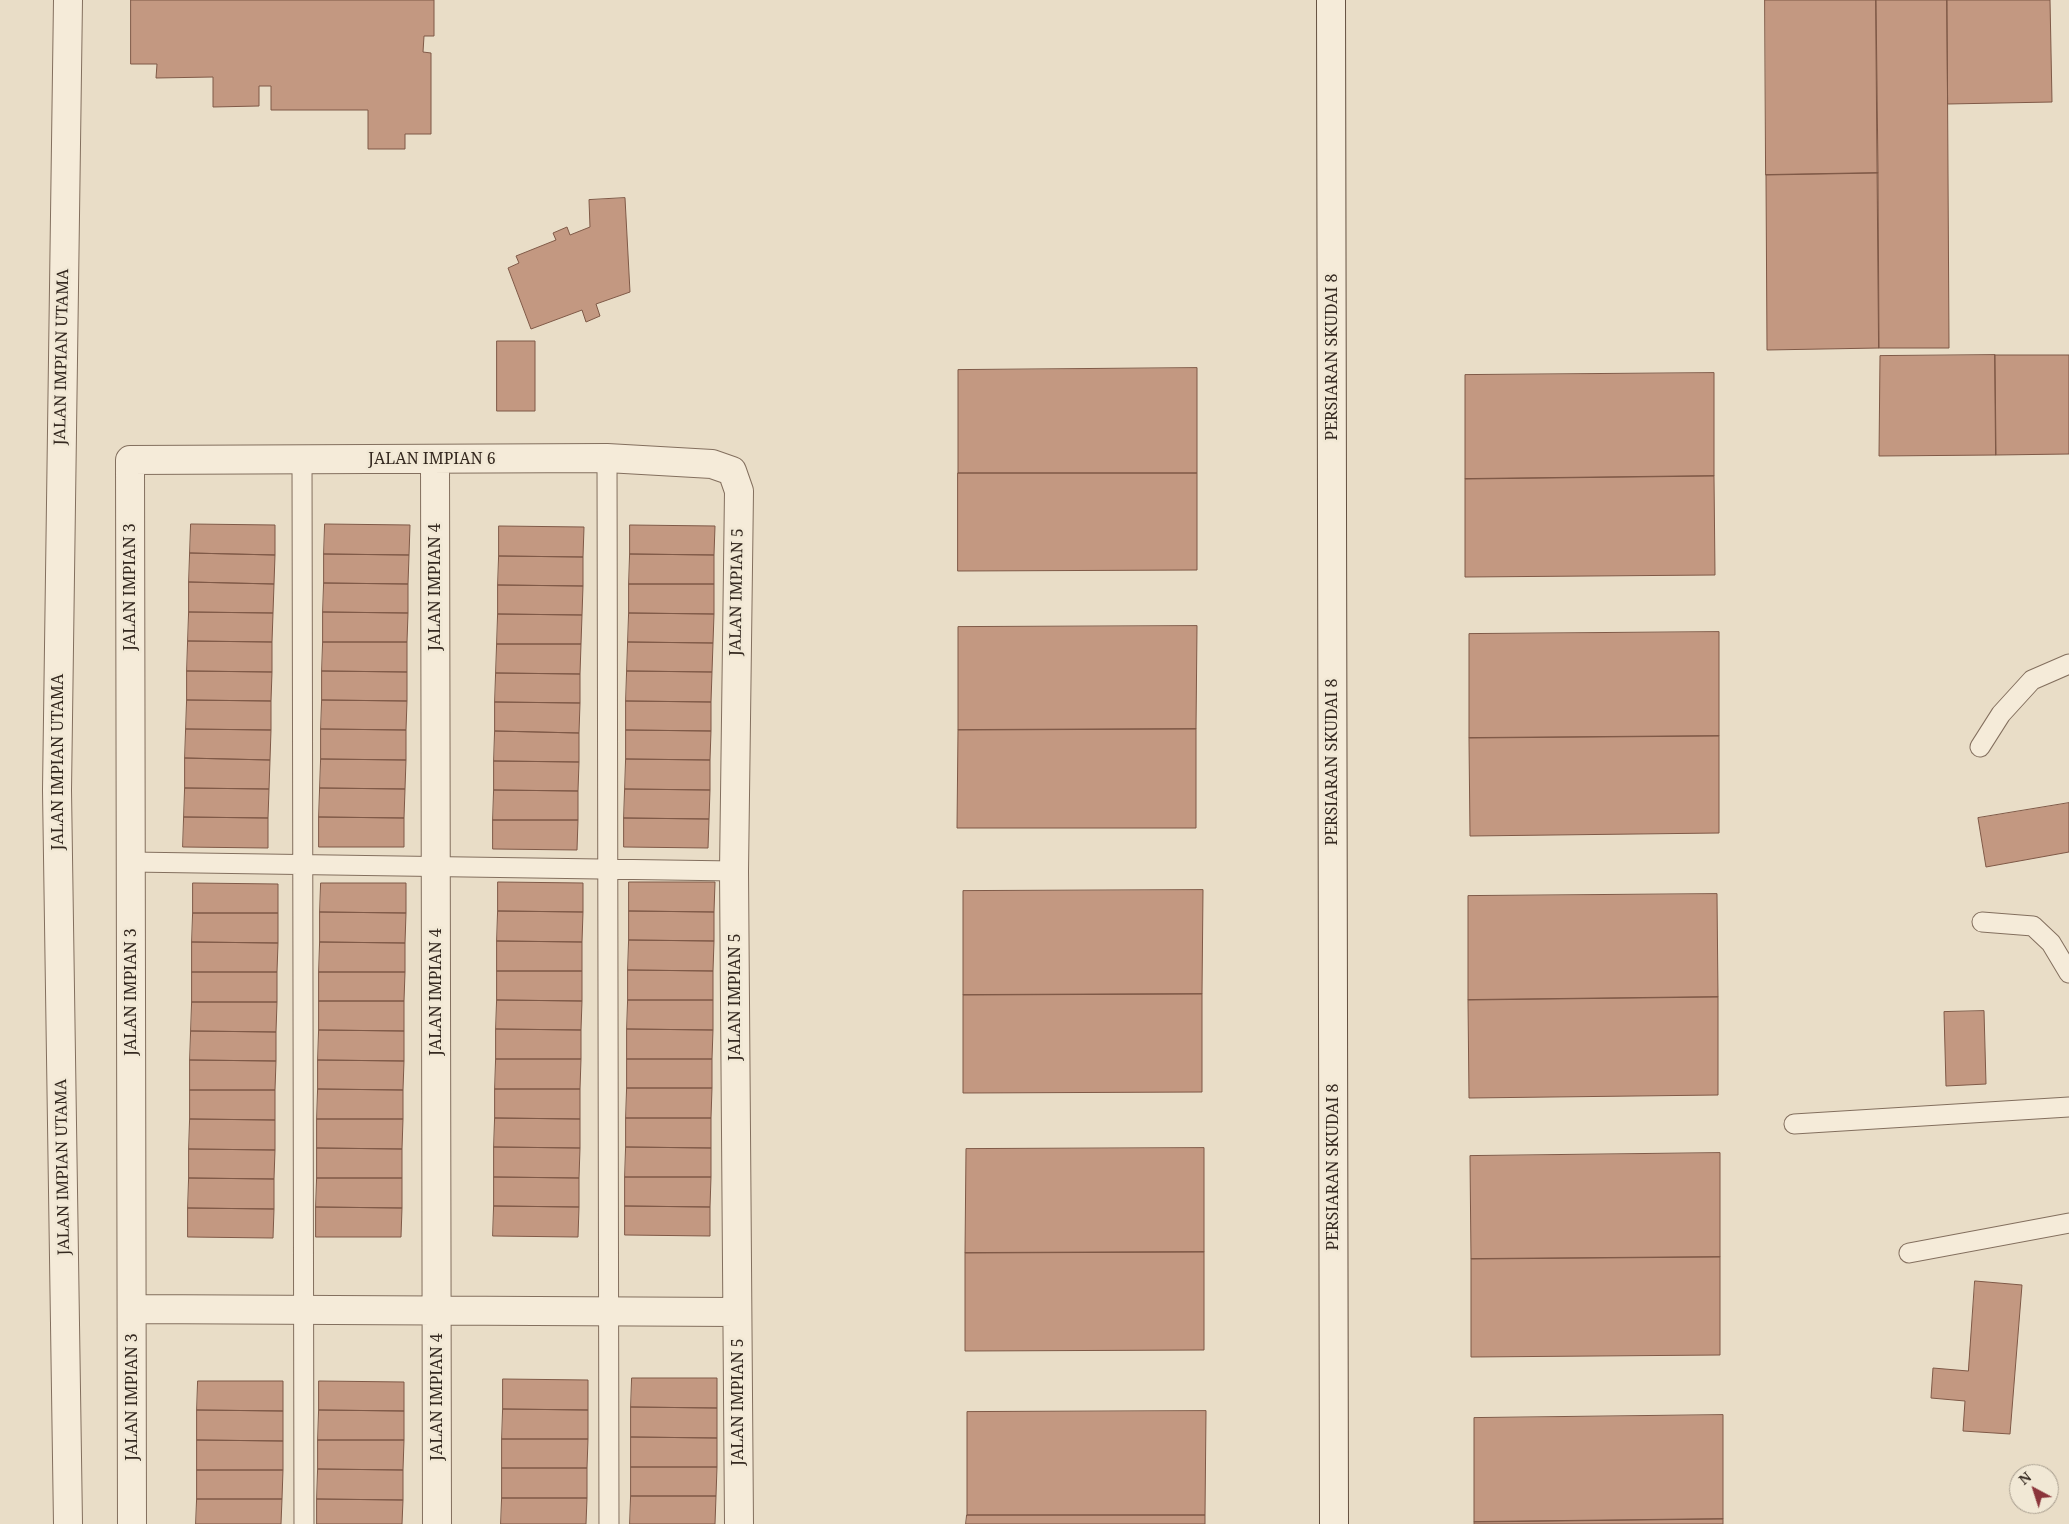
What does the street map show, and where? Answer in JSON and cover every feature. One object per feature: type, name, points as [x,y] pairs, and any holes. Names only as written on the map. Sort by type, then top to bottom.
[{"type":"street","name":"JALAN IMPIAN UTAMA","points":[[68,0],[57,790],[68,1524]]},
{"type":"street","name":"PERSIARAN SKUDAI 8","points":[[1331,0],[1334,1524]]},
{"type":"street","name":"JALAN IMPIAN 6","points":[[130,460],[607,458],[712,464],[732,471]]},
{"type":"street","name":"JALAN IMPIAN 3","points":[[130,460],[132,1524]]},
{"type":"street","name":"JALAN IMPIAN 4","points":[[435,460],[437,1524]]},
{"type":"street","name":"JALAN IMPIAN 5","points":[[732,471],[738,491],[734,872],[739,1524]]},
{"type":"street","points":[[132,1309],[737,1312]]},
{"type":"lane","points":[[302,458],[304,1524]]},
{"type":"lane","points":[[607,458],[609,1524]]},
{"type":"lane","points":[[1980,747],[2001,714],[2032,680],[2069,664]]},
{"type":"lane","points":[[131,862],[734,872]]},
{"type":"lane","points":[[1982,922],[2033,926],[2051,943],[2069,972]]},
{"type":"lane","points":[[1794,1124],[2069,1107]]},
{"type":"lane","points":[[1909,1253],[2069,1223]]},
{"type":"building","points":[[131,0],[434,0],[434,36],[424,36],[423,52],[431,53],[431,134],[405,134],[405,149],[368,149],[368,110],[271,110],[271,86],[259,86],[259,106],[213,107],[213,77],[156,78],[157,64],[131,64]]},
{"type":"building","points":[[1765,0],[1876,0],[1878,173],[1766,175]]},
{"type":"building","points":[[1876,0],[1947,0],[1949,348],[1879,348]]},
{"type":"building","points":[[1947,0],[2050,0],[2052,102],[1948,104]]},
{"type":"building","points":[[1878,173],[1879,348],[1767,350],[1766,175]]},
{"type":"building","points":[[625,198],[630,292],[596,304],[600,316],[586,322],[582,310],[531,329],[508,268],[519,263],[516,256],[556,240],[553,233],[567,227],[570,235],[590,227],[589,200]]},
{"type":"building","points":[[497,341],[535,341],[535,411],[497,411]]},
{"type":"building","points":[[1995,355],[2069,355],[2069,454],[1996,455]]},
{"type":"building","points":[[1995,355],[1996,455],[1879,456],[1880,356]]},
{"type":"building","points":[[1197,368],[1197,473],[958,473],[958,370]]},
{"type":"building","points":[[1714,373],[1714,476],[1465,479],[1465,375]]},
{"type":"building","points":[[958,473],[1197,473],[1197,570],[958,571]]},
{"type":"building","points":[[1714,476],[1715,575],[1465,577],[1465,479]]},
{"type":"building","points":[[191,524],[275,525],[275,555],[190,553]]},
{"type":"building","points":[[325,524],[410,525],[409,555],[324,554]]},
{"type":"building","points":[[630,525],[715,526],[714,555],[630,554]]},
{"type":"building","points":[[499,526],[584,527],[583,557],[499,556]]},
{"type":"building","points":[[190,553],[275,555],[274,584],[189,582]]},
{"type":"building","points":[[324,554],[409,555],[408,584],[324,583]]},
{"type":"building","points":[[630,554],[714,555],[714,584],[629,584]]},
{"type":"building","points":[[499,556],[583,557],[583,586],[498,585]]},
{"type":"building","points":[[189,582],[274,584],[273,613],[189,612]]},
{"type":"building","points":[[324,583],[408,584],[408,613],[323,612]]},
{"type":"building","points":[[629,584],[714,584],[714,614],[629,613]]},
{"type":"building","points":[[498,585],[583,586],[582,615],[498,614]]},
{"type":"building","points":[[189,612],[273,613],[272,642],[188,641]]},
{"type":"building","points":[[323,612],[408,613],[407,642],[323,642]]},
{"type":"building","points":[[629,613],[714,614],[713,643],[628,642]]},
{"type":"building","points":[[498,614],[582,615],[581,644],[497,644]]},
{"type":"building","points":[[1197,626],[1196,729],[958,730],[958,627]]},
{"type":"building","points":[[1719,632],[1719,736],[1469,738],[1469,634]]},
{"type":"building","points":[[188,641],[272,642],[272,672],[187,671]]},
{"type":"building","points":[[323,642],[407,642],[407,672],[322,671]]},
{"type":"building","points":[[628,642],[713,643],[712,672],[627,671]]},
{"type":"building","points":[[497,644],[581,644],[580,674],[496,673]]},
{"type":"building","points":[[187,671],[272,672],[271,701],[187,700]]},
{"type":"building","points":[[322,671],[407,672],[407,701],[322,700]]},
{"type":"building","points":[[627,671],[712,672],[711,702],[626,701]]},
{"type":"building","points":[[496,673],[580,674],[580,703],[495,702]]},
{"type":"building","points":[[187,700],[271,701],[271,730],[186,729]]},
{"type":"building","points":[[322,700],[407,701],[406,730],[321,729]]},
{"type":"building","points":[[626,701],[711,702],[711,731],[626,730]]},
{"type":"building","points":[[495,702],[580,703],[579,733],[495,731]]},
{"type":"building","points":[[186,729],[271,730],[270,760],[185,758]]},
{"type":"building","points":[[321,729],[406,730],[406,760],[321,759]]},
{"type":"building","points":[[1196,729],[1196,828],[957,828],[958,730]]},
{"type":"building","points":[[626,730],[711,731],[710,760],[626,759]]},
{"type":"building","points":[[495,731],[579,733],[579,762],[494,761]]},
{"type":"building","points":[[1719,736],[1719,833],[1470,836],[1469,738]]},
{"type":"building","points":[[185,758],[270,760],[269,789],[185,788]]},
{"type":"building","points":[[321,759],[406,760],[405,789],[320,788]]},
{"type":"building","points":[[626,759],[710,760],[710,790],[625,789]]},
{"type":"building","points":[[494,761],[579,762],[578,791],[494,790]]},
{"type":"building","points":[[185,788],[269,789],[268,818],[184,817]]},
{"type":"building","points":[[320,788],[405,789],[404,818],[319,817]]},
{"type":"building","points":[[625,789],[710,790],[709,819],[624,818]]},
{"type":"building","points":[[494,790],[578,791],[578,820],[493,820]]},
{"type":"building","points":[[2069,803],[2069,852],[1986,867],[1978,818]]},
{"type":"building","points":[[184,817],[268,818],[268,848],[183,847]]},
{"type":"building","points":[[319,817],[404,818],[404,847],[319,847]]},
{"type":"building","points":[[624,818],[709,819],[708,848],[624,847]]},
{"type":"building","points":[[493,820],[578,820],[577,850],[493,849]]},
{"type":"building","points":[[498,882],[583,883],[583,912],[498,911]]},
{"type":"building","points":[[629,882],[715,882],[714,912],[629,911]]},
{"type":"building","points":[[193,883],[278,884],[278,913],[193,913]]},
{"type":"building","points":[[321,883],[406,883],[406,913],[320,912]]},
{"type":"building","points":[[1203,890],[1202,994],[963,995],[963,891]]},
{"type":"building","points":[[1717,894],[1718,997],[1468,1000],[1468,896]]},
{"type":"building","points":[[498,911],[583,912],[582,942],[497,941]]},
{"type":"building","points":[[629,911],[714,912],[714,941],[629,940]]},
{"type":"building","points":[[320,912],[406,913],[405,943],[320,942]]},
{"type":"building","points":[[193,913],[278,913],[278,943],[192,942]]},
{"type":"building","points":[[629,940],[714,941],[713,971],[628,970]]},
{"type":"building","points":[[497,941],[582,942],[582,971],[497,971]]},
{"type":"building","points":[[192,942],[278,943],[277,972],[192,972]]},
{"type":"building","points":[[320,942],[405,943],[405,972],[319,972]]},
{"type":"building","points":[[628,970],[713,971],[713,1000],[628,1000]]},
{"type":"building","points":[[497,971],[582,971],[582,1001],[497,1000]]},
{"type":"building","points":[[192,972],[277,972],[277,1002],[192,1002]]},
{"type":"building","points":[[319,972],[405,972],[404,1001],[319,1001]]},
{"type":"building","points":[[1202,994],[1202,1092],[963,1093],[963,995]]},
{"type":"building","points":[[1718,997],[1718,1095],[1469,1098],[1468,1000]]},
{"type":"building","points":[[497,1000],[582,1001],[581,1030],[496,1029]]},
{"type":"building","points":[[628,1000],[713,1000],[713,1030],[627,1029]]},
{"type":"building","points":[[319,1001],[404,1001],[404,1031],[319,1030]]},
{"type":"building","points":[[192,1002],[277,1002],[276,1032],[191,1031]]},
{"type":"building","points":[[1984,1011],[1986,1084],[1946,1086],[1944,1012]]},
{"type":"building","points":[[496,1029],[581,1030],[581,1059],[496,1059]]},
{"type":"building","points":[[627,1029],[713,1030],[712,1059],[627,1059]]},
{"type":"building","points":[[319,1030],[404,1031],[404,1061],[318,1060]]},
{"type":"building","points":[[191,1031],[276,1032],[276,1061],[190,1060]]},
{"type":"building","points":[[496,1059],[581,1059],[580,1089],[495,1089]]},
{"type":"building","points":[[627,1059],[712,1059],[712,1088],[627,1088]]},
{"type":"building","points":[[190,1060],[276,1061],[275,1090],[190,1090]]},
{"type":"building","points":[[318,1060],[404,1061],[403,1090],[318,1089]]},
{"type":"building","points":[[627,1088],[712,1088],[711,1118],[626,1118]]},
{"type":"building","points":[[318,1089],[403,1090],[403,1119],[317,1119]]},
{"type":"building","points":[[495,1089],[580,1089],[580,1119],[495,1118]]},
{"type":"building","points":[[190,1090],[275,1090],[275,1120],[190,1119]]},
{"type":"building","points":[[495,1118],[580,1119],[580,1148],[494,1147]]},
{"type":"building","points":[[626,1118],[711,1118],[711,1148],[626,1147]]},
{"type":"building","points":[[190,1119],[275,1120],[275,1150],[189,1149]]},
{"type":"building","points":[[317,1119],[403,1119],[402,1149],[317,1148]]},
{"type":"building","points":[[494,1147],[580,1148],[579,1178],[494,1177]]},
{"type":"building","points":[[626,1147],[711,1148],[711,1177],[625,1177]]},
{"type":"building","points":[[317,1148],[402,1149],[402,1178],[317,1178]]},
{"type":"building","points":[[1204,1148],[1204,1252],[965,1253],[966,1149]]},
{"type":"building","points":[[189,1149],[275,1150],[274,1179],[189,1178]]},
{"type":"building","points":[[1720,1153],[1720,1257],[1471,1259],[1470,1156]]},
{"type":"building","points":[[494,1177],[579,1178],[579,1207],[494,1206]]},
{"type":"building","points":[[625,1177],[711,1177],[710,1207],[625,1206]]},
{"type":"building","points":[[189,1178],[274,1179],[274,1209],[188,1208]]},
{"type":"building","points":[[317,1178],[402,1178],[402,1208],[316,1207]]},
{"type":"building","points":[[494,1206],[579,1207],[578,1237],[493,1236]]},
{"type":"building","points":[[625,1206],[710,1207],[710,1236],[625,1235]]},
{"type":"building","points":[[316,1207],[402,1208],[401,1237],[316,1237]]},
{"type":"building","points":[[188,1208],[274,1209],[273,1238],[188,1237]]},
{"type":"building","points":[[1204,1252],[1204,1350],[965,1351],[965,1253]]},
{"type":"building","points":[[1720,1257],[1720,1355],[1471,1357],[1471,1259]]},
{"type":"building","points":[[1975,1281],[2022,1285],[2010,1434],[1963,1431],[1965,1401],[1931,1398],[1933,1368],[1968,1371]]},
{"type":"building","points":[[632,1378],[717,1378],[717,1408],[631,1407]]},
{"type":"building","points":[[503,1379],[588,1380],[588,1410],[503,1409]]},
{"type":"building","points":[[198,1381],[283,1381],[283,1411],[197,1410]]},
{"type":"building","points":[[319,1381],[404,1382],[404,1411],[319,1410]]},
{"type":"building","points":[[631,1407],[717,1408],[717,1438],[631,1437]]},
{"type":"building","points":[[503,1409],[588,1410],[588,1439],[502,1439]]},
{"type":"building","points":[[197,1410],[283,1411],[283,1441],[197,1440]]},
{"type":"building","points":[[319,1410],[404,1411],[404,1440],[318,1440]]},
{"type":"building","points":[[1206,1411],[1205,1515],[967,1515],[967,1412]]},
{"type":"building","points":[[1723,1415],[1723,1519],[1474,1522],[1474,1418]]},
{"type":"building","points":[[631,1437],[717,1438],[717,1467],[631,1467]]},
{"type":"building","points":[[502,1439],[588,1439],[587,1468],[502,1468]]},
{"type":"building","points":[[197,1440],[283,1441],[283,1470],[197,1470]]},
{"type":"building","points":[[318,1440],[404,1440],[403,1470],[318,1469]]},
{"type":"building","points":[[631,1467],[717,1467],[716,1496],[631,1496]]},
{"type":"building","points":[[502,1468],[587,1468],[587,1498],[502,1498]]},
{"type":"building","points":[[318,1469],[403,1470],[403,1500],[317,1499]]},
{"type":"building","points":[[197,1470],[283,1470],[282,1499],[197,1499]]},
{"type":"building","points":[[631,1496],[716,1496],[715,1524],[630,1524]]},
{"type":"building","points":[[502,1498],[587,1498],[586,1524],[501,1524]]},
{"type":"building","points":[[197,1499],[282,1499],[281,1524],[196,1524]]},
{"type":"building","points":[[317,1499],[403,1500],[402,1524],[317,1524]]},
{"type":"building","points":[[967,1515],[1205,1515],[1205,1524],[966,1524]]},
{"type":"building","points":[[1723,1519],[1723,1524],[1474,1524],[1474,1522]]}]
